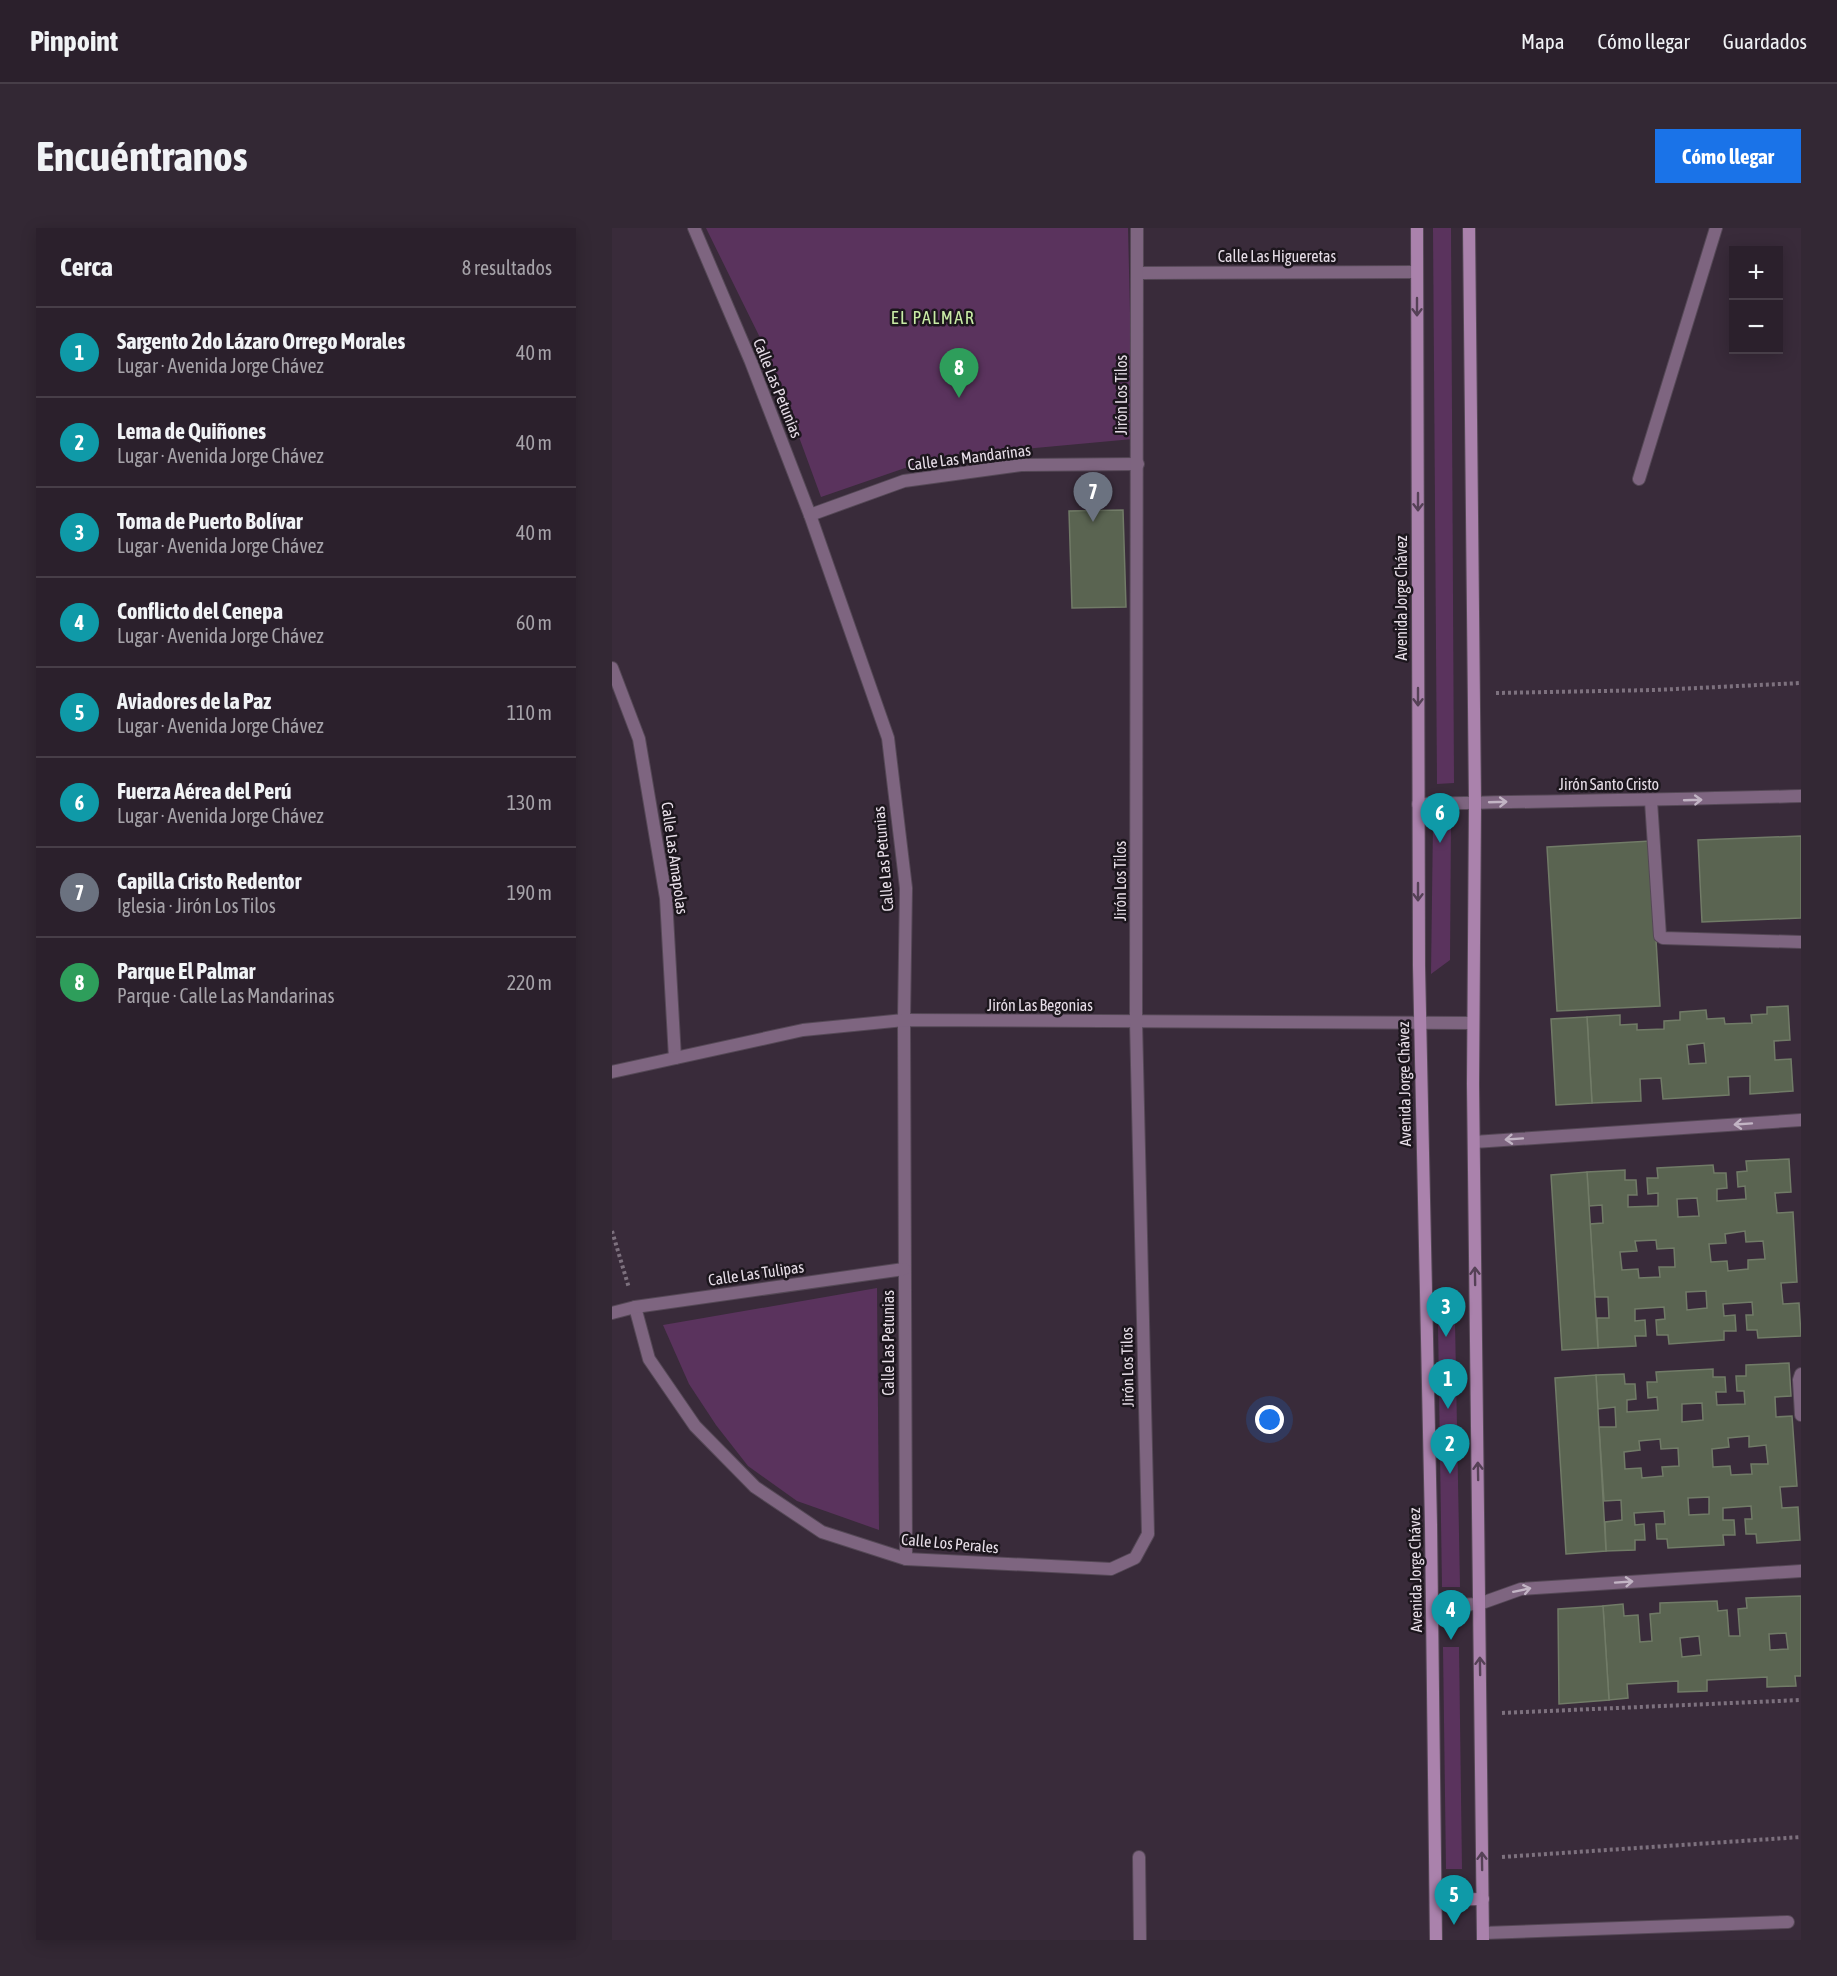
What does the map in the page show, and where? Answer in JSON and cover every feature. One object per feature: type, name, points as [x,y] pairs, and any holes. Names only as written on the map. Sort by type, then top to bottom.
[{"type":"main road","name":"Avenida Jorge Chávez","points":[[1417,228],[1419,1022],[1432,1606],[1436,1940]]},
{"type":"main road","points":[[1469,228],[1475,803],[1473,1023],[1483,1937]]},
{"type":"main road","points":[[1436,1900],[1483,1899]]},
{"type":"street","name":"Calle Las Petunias","points":[[694,228],[751,362],[810,515],[888,738],[906,888],[904,1020],[906,1559]]},
{"type":"street","name":"Jirón Los Tilos","points":[[1137,228],[1136,1022],[1148,1534]]},
{"type":"street","points":[[1639,479],[1716,228]]},
{"type":"street","name":"Calle Las Higueretas","points":[[1137,273],[1417,272]]},
{"type":"street","name":"Calle Las Mandarinas","points":[[810,515],[904,481],[1022,465],[1138,464]]},
{"type":"street","name":"Calle Las Amapolas","points":[[612,668],[639,740],[666,898],[675,1058]]},
{"type":"street","name":"Jirón Santo Cristo","points":[[1418,804],[1651,801],[1801,796]]},
{"type":"street","points":[[1651,801],[1660,936],[1663,938],[1801,942]]},
{"type":"street","name":"Jirón Las Begonias","points":[[612,1072],[803,1030],[904,1020],[1473,1023]]},
{"type":"street","points":[[1474,1142],[1801,1120]]},
{"type":"street","name":"Calle Las Tulipas","points":[[612,1313],[634,1307],[904,1269]]},
{"type":"street","name":"Calle Los Perales","points":[[634,1307],[648,1359],[695,1426],[756,1487],[822,1532],[906,1559],[1111,1569],[1135,1558],[1148,1534]]},
{"type":"street","points":[[1801,1374],[1798,1380],[1801,1415]]},
{"type":"street","points":[[1432,1606],[1479,1604],[1521,1589],[1801,1571]]},
{"type":"street","points":[[1139,1857],[1140,1940]]},
{"type":"street","points":[[1483,1937],[1788,1922]]},
{"type":"path","points":[[1474,694],[1655,690],[1801,682]]},
{"type":"path","points":[[612,1231],[634,1307]]},
{"type":"path","points":[[1480,1714],[1801,1700]]},
{"type":"path","points":[[1482,1859],[1801,1837]]},
{"type":"shaded area","points":[[706,228],[1128,228],[1133,439],[1003,451],[905,468],[821,497],[770,358]]},
{"type":"shaded area","points":[[1433,228],[1451,228],[1454,783],[1437,784]]},
{"type":"shaded area","points":[[1433,822],[1451,822],[1450,960],[1431,974]]},
{"type":"shaded area","points":[[877,1288],[879,1530],[797,1501],[748,1466],[716,1425],[689,1384],[663,1325]]},
{"type":"shaded area","points":[[1438,1322],[1455,1322],[1460,1587],[1442,1587]]},
{"type":"shaded area","points":[[1443,1647],[1459,1647],[1462,1869],[1446,1869]]},
{"type":"building","points":[[1123,510],[1126,607],[1072,608],[1069,511]]},
{"type":"building","points":[[1801,836],[1801,918],[1702,922],[1698,840]]},
{"type":"building","points":[[1650,841],[1660,1006],[1557,1011],[1547,847]]},
{"type":"building","points":[[1788,1006],[1790,1040],[1774,1041],[1775,1060],[1791,1059],[1793,1091],[1750,1094],[1750,1076],[1728,1077],[1729,1095],[1663,1099],[1661,1078],[1640,1079],[1641,1101],[1592,1103],[1587,1017],[1620,1015],[1620,1025],[1637,1024],[1637,1030],[1664,1029],[1664,1021],[1680,1020],[1680,1012],[1706,1010],[1707,1019],[1724,1018],[1725,1024],[1752,1023],[1751,1015],[1767,1014],[1767,1007]],"holes":[[[1704,1043],[1706,1063],[1689,1064],[1687,1045]]]},
{"type":"building","points":[[1587,1017],[1592,1103],[1556,1105],[1551,1019]]},
{"type":"building","points":[[1789,1159],[1791,1192],[1775,1193],[1777,1213],[1793,1212],[1797,1282],[1781,1283],[1783,1304],[1799,1303],[1801,1336],[1758,1338],[1757,1330],[1747,1330],[1746,1315],[1753,1315],[1752,1302],[1723,1304],[1724,1316],[1735,1315],[1736,1331],[1724,1331],[1724,1340],[1669,1344],[1668,1335],[1657,1335],[1656,1320],[1665,1319],[1664,1307],[1635,1309],[1635,1321],[1645,1320],[1646,1336],[1635,1336],[1636,1346],[1598,1348],[1597,1318],[1609,1318],[1608,1297],[1595,1297],[1590,1224],[1603,1223],[1602,1205],[1589,1206],[1587,1172],[1625,1170],[1625,1180],[1636,1180],[1637,1195],[1628,1195],[1628,1207],[1658,1206],[1658,1193],[1648,1194],[1647,1178],[1658,1178],[1657,1168],[1713,1165],[1714,1173],[1726,1173],[1727,1188],[1717,1189],[1717,1201],[1746,1199],[1745,1186],[1738,1187],[1737,1172],[1747,1171],[1746,1161]],"holes":[[[1697,1198],[1699,1216],[1678,1217],[1677,1199]],[[1745,1231],[1746,1242],[1763,1241],[1765,1259],[1748,1260],[1748,1269],[1728,1271],[1727,1261],[1711,1262],[1709,1244],[1726,1243],[1725,1234]],[[1656,1240],[1657,1249],[1674,1248],[1675,1267],[1659,1267],[1660,1277],[1639,1278],[1638,1269],[1622,1270],[1620,1252],[1637,1251],[1635,1241]],[[1706,1291],[1707,1308],[1687,1310],[1686,1292]]]},
{"type":"building","points":[[1587,1172],[1598,1348],[1562,1350],[1551,1175]]},
{"type":"building","points":[[1789,1363],[1791,1396],[1775,1397],[1776,1417],[1792,1416],[1797,1486],[1780,1487],[1782,1508],[1798,1507],[1800,1540],[1757,1543],[1756,1534],[1746,1534],[1745,1519],[1752,1519],[1751,1506],[1723,1508],[1723,1520],[1734,1520],[1735,1535],[1723,1535],[1724,1545],[1668,1548],[1667,1539],[1657,1539],[1656,1524],[1665,1524],[1664,1511],[1634,1513],[1635,1525],[1644,1524],[1645,1540],[1635,1540],[1635,1550],[1606,1551],[1605,1522],[1622,1520],[1621,1500],[1604,1501],[1599,1427],[1616,1427],[1615,1407],[1598,1409],[1596,1375],[1624,1374],[1625,1384],[1635,1384],[1636,1399],[1627,1400],[1627,1412],[1658,1410],[1657,1397],[1648,1398],[1647,1382],[1657,1382],[1656,1372],[1713,1369],[1713,1377],[1725,1377],[1726,1392],[1716,1392],[1717,1405],[1745,1404],[1744,1391],[1737,1391],[1736,1376],[1746,1376],[1746,1365]],"holes":[[[1702,1403],[1703,1420],[1682,1422],[1682,1404]],[[1749,1436],[1749,1447],[1766,1445],[1768,1464],[1751,1464],[1752,1474],[1731,1475],[1730,1466],[1713,1467],[1712,1449],[1729,1447],[1728,1438]],[[1660,1439],[1661,1449],[1678,1448],[1679,1466],[1662,1467],[1663,1476],[1642,1478],[1641,1468],[1625,1469],[1624,1452],[1640,1450],[1639,1441]],[[1709,1497],[1709,1514],[1689,1515],[1688,1498]]]},
{"type":"building","points":[[1596,1375],[1606,1551],[1566,1554],[1555,1378]]},
{"type":"building","points":[[1801,1596],[1801,1676],[1795,1676],[1796,1686],[1767,1687],[1767,1677],[1707,1680],[1707,1691],[1678,1692],[1678,1681],[1627,1684],[1628,1698],[1609,1700],[1603,1606],[1623,1604],[1624,1616],[1638,1615],[1640,1642],[1652,1641],[1650,1614],[1660,1613],[1660,1603],[1717,1601],[1718,1611],[1727,1610],[1729,1636],[1740,1636],[1738,1609],[1747,1608],[1746,1598]],"holes":[[[1786,1633],[1788,1649],[1770,1650],[1769,1634]],[[1699,1636],[1701,1655],[1682,1657],[1680,1638]]]},
{"type":"building","points":[[1603,1606],[1609,1700],[1559,1704],[1558,1609]]},
{"type":"place","name":"Parque El Palmar","points":[[959,398]]},
{"type":"place","name":"Capilla Cristo Redentor","points":[[1093,522]]},
{"type":"place","name":"Fuerza Aérea del Perú","points":[[1440,843]]},
{"type":"place","name":"Toma de Puerto Bolívar","points":[[1446,1337]]},
{"type":"place","name":"Sargento 2do Lázaro Orrego Morales","points":[[1448,1409]]},
{"type":"place","name":"Lema de Quiñones","points":[[1450,1474]]},
{"type":"place","name":"Conflicto del Cenepa","points":[[1451,1640]]},
{"type":"place","name":"Aviadores de la Paz","points":[[1454,1925]]},
{"type":"district","name":"EL PALMAR","points":[[933,317]]}]
